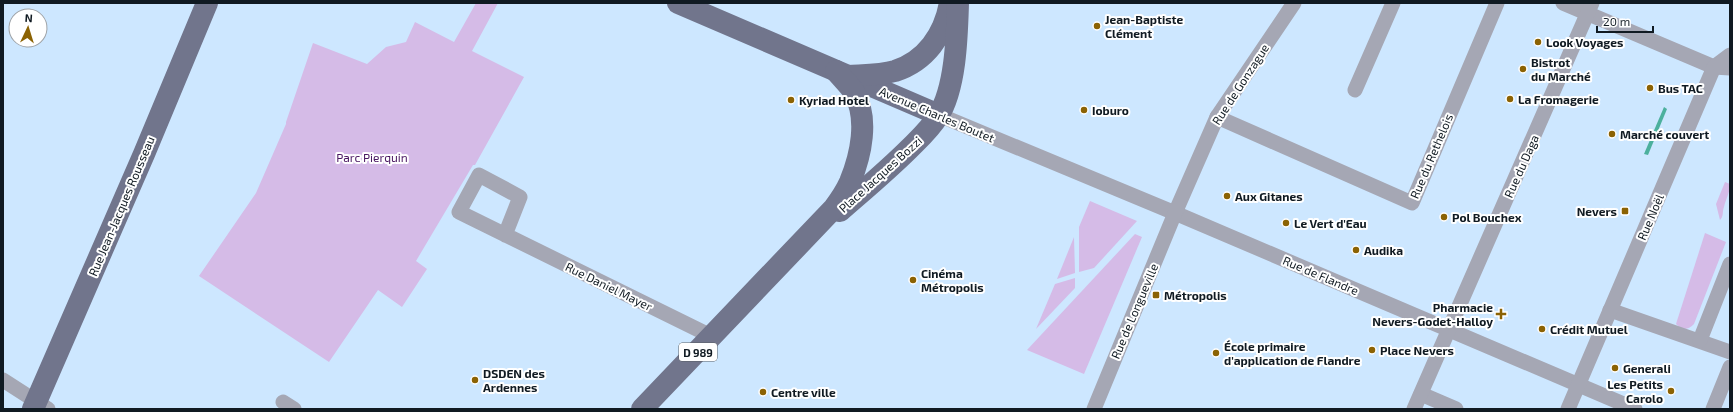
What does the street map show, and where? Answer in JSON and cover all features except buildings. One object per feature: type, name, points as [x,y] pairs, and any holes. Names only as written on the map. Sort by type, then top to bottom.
[{"type":"main road","name":"Rue Jean-Jacques Rousseau","points":[[39,406],[208,3]]},
{"type":"main road","name":"Avenue Charles Boutet","points":[[678,3],[939,115]]},
{"type":"main road","points":[[842,74],[894,71],[921,58],[937,40],[948,13],[950,3]]},
{"type":"main road","name":"Place Jacques Bozzi","points":[[821,222],[838,213],[894,164],[926,132],[939,115],[951,83],[957,37],[958,3]]},
{"type":"main road","name":"Place Jacques Bozzi","points":[[821,222],[834,208],[850,183],[859,157],[862,130],[860,108],[854,92],[842,74]]},
{"type":"main road","name":"D 989","points":[[642,409],[713,337],[821,222]]},
{"type":"street","name":"Rue de Gonzague","points":[[1175,213],[1217,117],[1294,3]]},
{"type":"street","points":[[1355,90],[1392,3]]},
{"type":"street","name":"Rue du Rethelois","points":[[1217,117],[1412,203],[1497,3]]},
{"type":"street","points":[[1563,3],[1590,8],[1714,67],[1730,68]]},
{"type":"street","name":"Rue du Daga","points":[[1414,409],[1450,330],[1590,8]]},
{"type":"street","name":"Rue Noël","points":[[1568,409],[1714,67],[1730,55]]},
{"type":"street","name":"Avenue Charles Boutet","points":[[939,115],[1175,213]]},
{"type":"street","name":"Rue de Flandre","points":[[1175,213],[1635,409]]},
{"type":"street","name":"Rue de Longueville","points":[[1094,409],[1175,213]]},
{"type":"street","name":"Rue Daniel Mayer","points":[[505,235],[713,337]]},
{"type":"street","points":[[1700,340],[1730,264]]},
{"type":"street","points":[[1610,310],[1700,340],[1730,352]]},
{"type":"street","points":[[1714,409],[1730,367]]},
{"type":"street","points":[[3,380],[39,406]]},
{"type":"street","points":[[1421,394],[1456,409]]},
{"type":"green space","name":"Parc Pierquin","points":[[476,3],[498,3],[472,51],[524,77],[475,165],[473,165],[416,261],[427,269],[402,307],[378,290],[329,362],[199,276],[256,193],[286,124],[313,43],[367,64],[386,47],[406,42],[415,22],[454,42]]},
{"type":"green space","points":[[1725,182],[1730,184],[1730,187],[1720,220],[1716,204]]},
{"type":"green space","points":[[1090,201],[1137,221],[1094,268],[1079,272],[1079,227]]},
{"type":"green space","points":[[1705,233],[1726,242],[1694,324],[1687,329],[1680,328],[1676,324]]},
{"type":"green space","points":[[1135,234],[1142,237],[1084,374],[1027,350]]},
{"type":"green space","points":[[1074,237],[1075,273],[1057,279]]},
{"type":"green space","points":[[1075,278],[1075,288],[1036,329],[1055,284]]},
{"type":"shaded area","points":[[1664,107],[1667,109],[1648,155],[1644,154]]},
{"type":"place","name":"Jean-Baptiste Clément","points":[[1097,26]]},
{"type":"place","name":"Look Voyages","points":[[1538,42]]},
{"type":"place","name":"Bistrot du Marché","points":[[1523,69]]},
{"type":"place","name":"Bus TAC","points":[[1650,88]]},
{"type":"place","name":"La Fromagerie","points":[[1510,99]]},
{"type":"place","name":"Kyriad Hotel","points":[[791,100]]},
{"type":"place","name":"Ioburo","points":[[1084,110]]},
{"type":"place","name":"Marché couvert","points":[[1612,134]]},
{"type":"place","name":"Aux Gitanes","points":[[1227,196]]},
{"type":"place","name":"Nevers","points":[[1625,211]]},
{"type":"place","name":"Pol Bouchex","points":[[1444,217]]},
{"type":"place","name":"Le Vert d'Eau","points":[[1286,223]]},
{"type":"place","name":"Audika","points":[[1356,250]]},
{"type":"place","name":"Cinéma Métropolis","points":[[913,280]]},
{"type":"place","name":"Métropolis","points":[[1156,295]]},
{"type":"place","name":"Pharmacie Nevers-Godet-Halloy","points":[[1501,314]]},
{"type":"place","name":"Crédit Mutuel","points":[[1542,329]]},
{"type":"place","name":"Place Nevers","points":[[1372,350]]},
{"type":"place","name":"École primaire d'application de Flandre","points":[[1216,353]]},
{"type":"place","name":"Generali","points":[[1615,368]]},
{"type":"place","name":"DSDEN des Ardennes","points":[[475,380]]},
{"type":"place","name":"Les Petits Carolo","points":[[1671,391]]},
{"type":"place","name":"Centre ville","points":[[763,392]]}]
